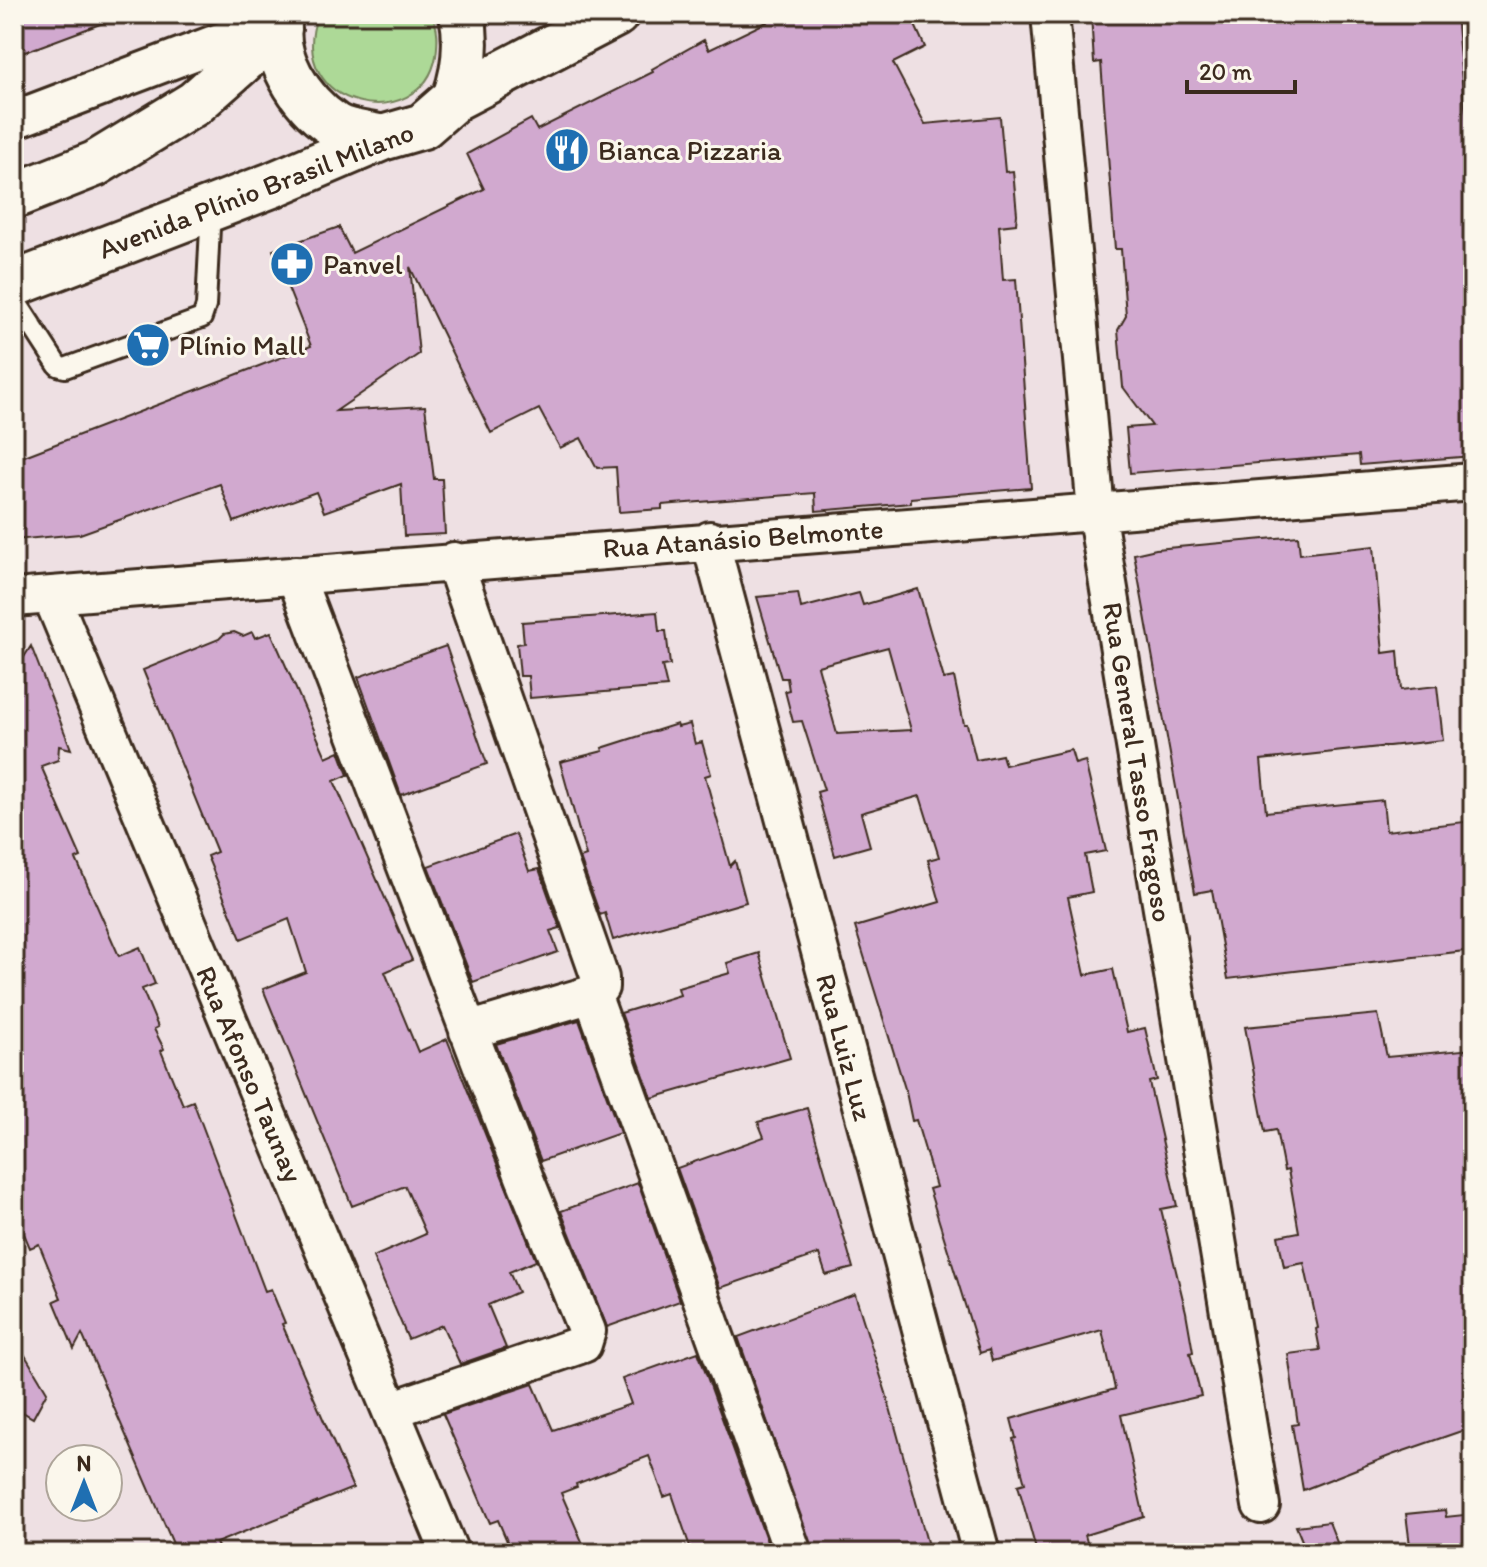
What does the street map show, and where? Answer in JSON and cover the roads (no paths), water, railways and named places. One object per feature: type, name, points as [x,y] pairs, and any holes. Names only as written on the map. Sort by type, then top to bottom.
[{"type":"main road","points":[[455,98],[465,69],[462,14]]},
{"type":"main road","name":"Avenida Plínio Brasil Milano","points":[[14,284],[382,138],[423,126],[455,98],[616,14]]},
{"type":"main road","points":[[280,21],[282,53],[291,79],[308,101],[336,126],[382,138]]},
{"type":"main road","points":[[14,196],[95,164],[195,103],[280,21]]},
{"type":"street","name":"Rua General Tasso Fragoso","points":[[1050,14],[1096,511],[1261,1505]]},
{"type":"street","points":[[14,120],[280,21]]},
{"type":"street","name":"Rua Atanásio Belmonte","points":[[14,598],[710,540],[1473,482]]},
{"type":"street","name":"Rua Luiz Luz","points":[[710,540],[981,1553]]},
{"type":"street","points":[[454,561],[600,978],[600,987],[592,994],[468,1031]]},
{"type":"street","points":[[295,575],[468,1031],[587,1331],[583,1344],[391,1410]]},
{"type":"street","name":"Rua Afonso Taunay","points":[[51,595],[450,1553]]},
{"type":"street","points":[[592,994],[793,1553]]},
{"type":"lane","points":[[14,298],[58,366],[65,368],[202,318],[206,306],[211,208]]},
{"type":"place","name":"Bianca Pizzaria","points":[[567,150]]},
{"type":"place","name":"Panvel","points":[[292,264]]},
{"type":"place","name":"Plínio Mall","points":[[148,345]]}]
